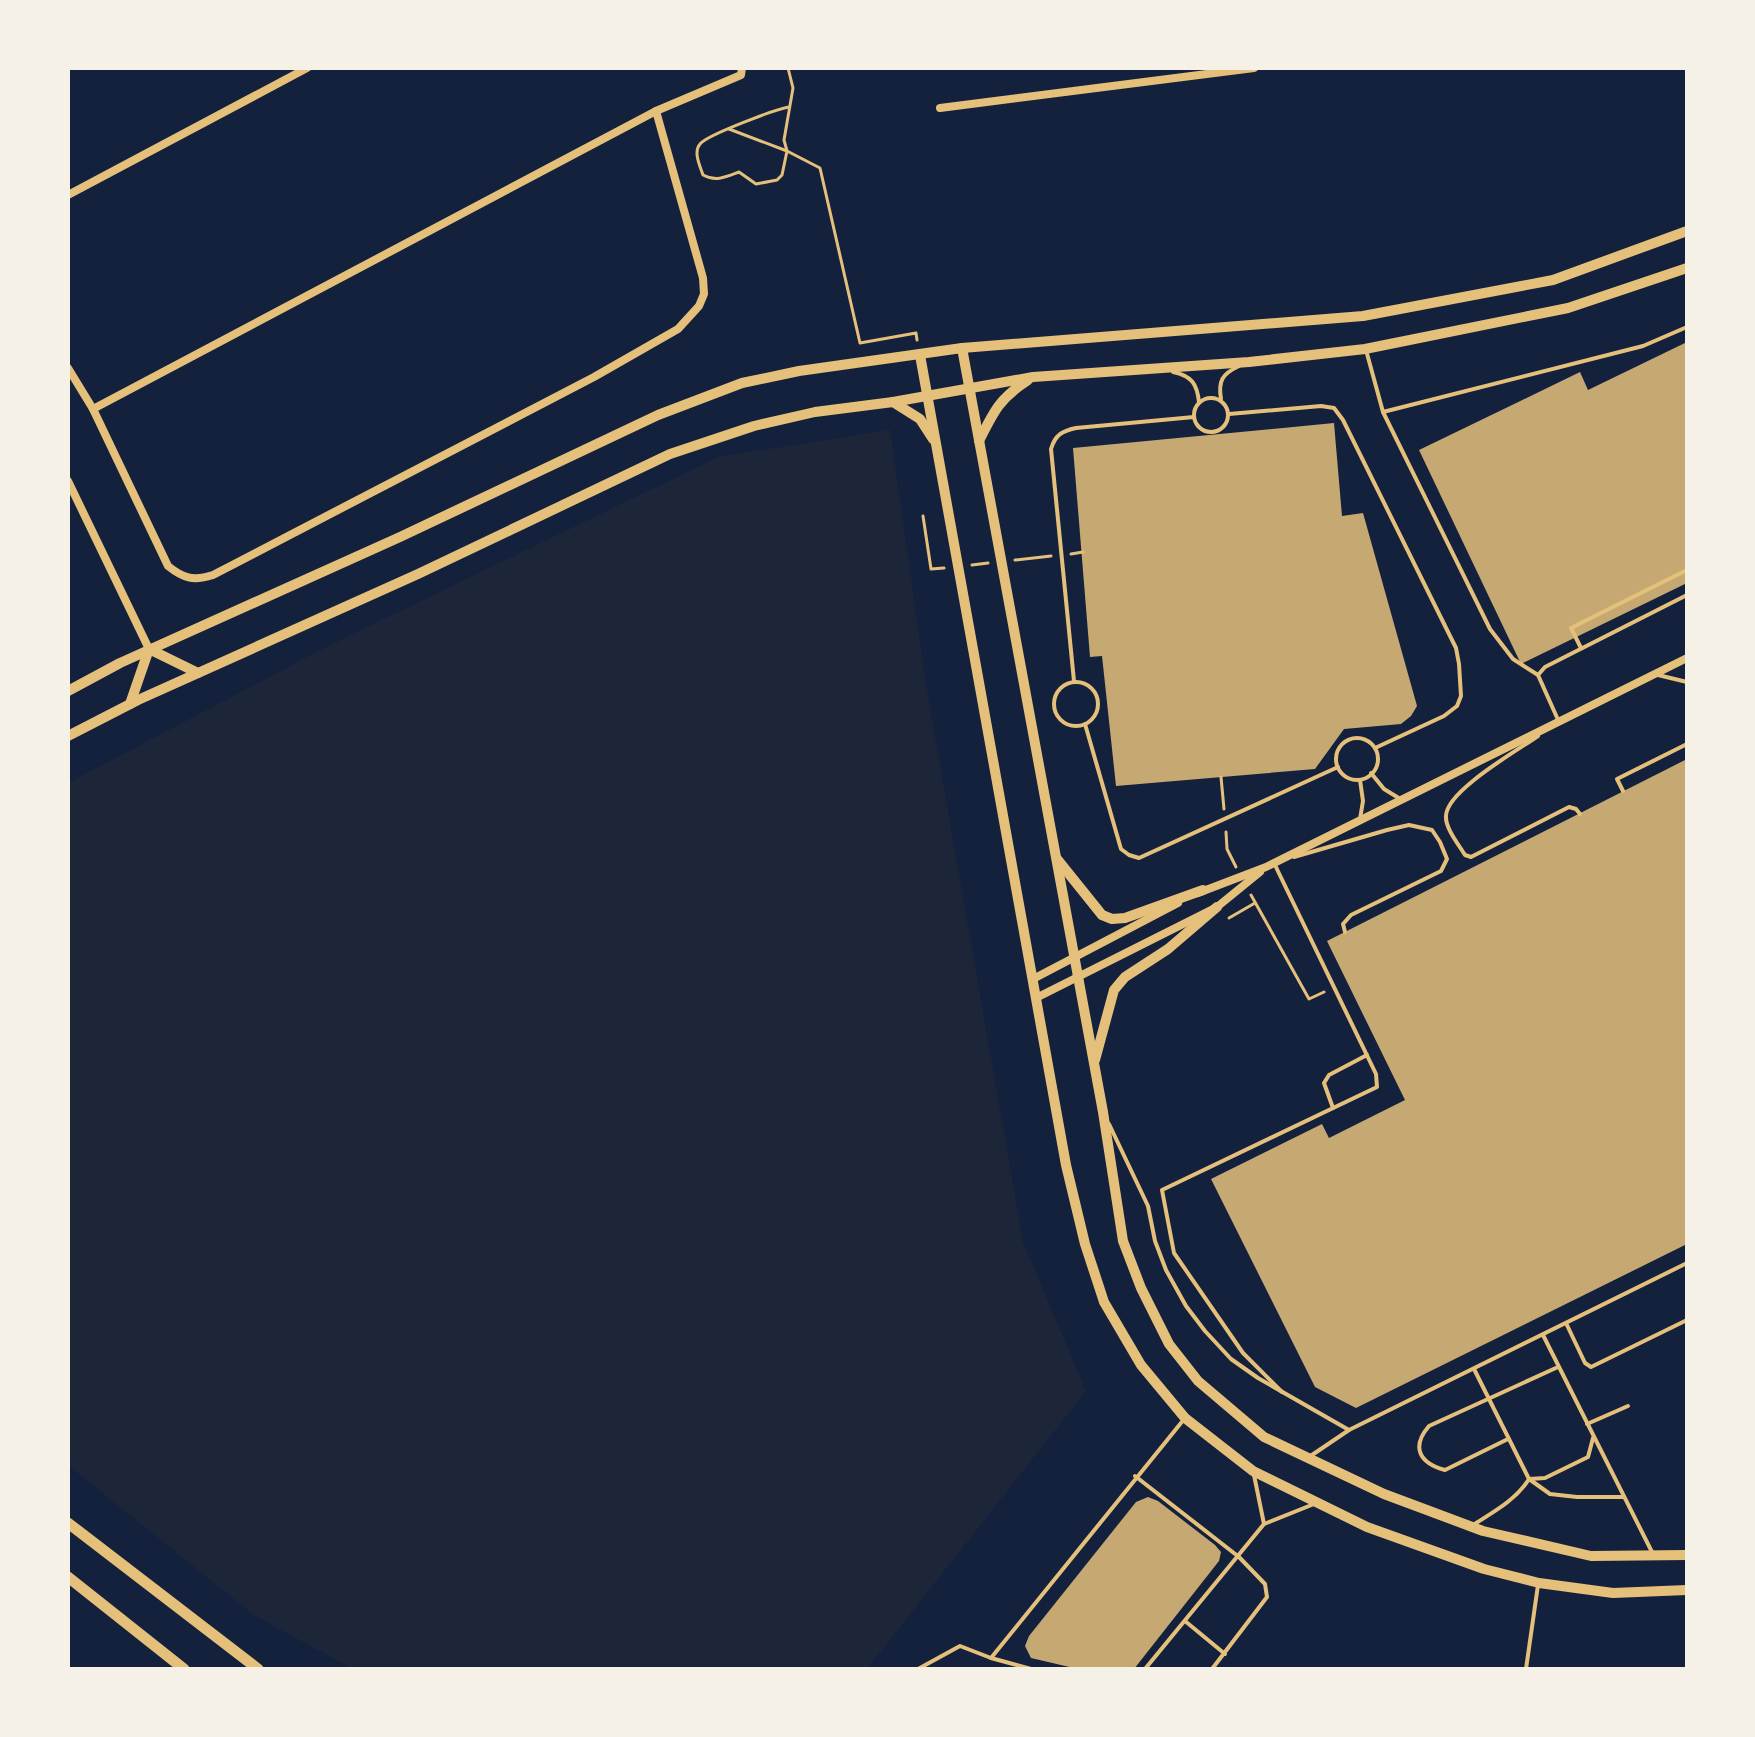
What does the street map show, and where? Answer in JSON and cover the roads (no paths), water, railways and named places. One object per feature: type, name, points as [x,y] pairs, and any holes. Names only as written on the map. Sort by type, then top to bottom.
[{"type":"main road","points":[[68,1523],[258,1669]]},
{"type":"main road","points":[[68,1577],[184,1669]]},
{"type":"street","points":[[68,195],[307,68]]},
{"type":"street","points":[[940,108],[1254,68]]},
{"type":"street","points":[[93,409],[656,111],[741,71]]},
{"type":"street","points":[[68,368],[93,409],[168,566],[182,577],[198,580],[213,575],[566,391],[678,329],[699,306],[704,294],[703,278],[656,111]]},
{"type":"street","points":[[68,691],[149,649],[400,537],[658,415],[742,383],[799,371],[962,348],[1363,316],[1553,280],[1687,231]]},
{"type":"street","points":[[68,736],[130,704],[418,574],[670,454],[754,426],[815,412],[893,402],[1033,377],[1249,362],[1365,349],[1568,308],[1687,268]]},
{"type":"street","points":[[962,348],[1103,1112],[1123,1241],[1141,1288],[1169,1344],[1198,1381],[1264,1437],[1384,1494],[1471,1526],[1591,1556],[1687,1555]]},
{"type":"street","points":[[920,355],[1066,1165],[1085,1244],[1104,1302],[1141,1365],[1185,1418],[1253,1471],[1367,1527],[1484,1569],[1539,1583],[1613,1593],[1687,1590]]},
{"type":"street","points":[[978,442],[1007,394],[1033,377]]},
{"type":"street","points":[[893,402],[920,419],[936,444]]},
{"type":"street","points":[[68,481],[149,649],[198,673]]},
{"type":"street","points":[[130,704],[149,649]]},
{"type":"street","points":[[1056,858],[1102,915],[1112,919],[1125,918],[1270,865],[1687,658]]},
{"type":"street","points":[[1094,1064],[1114,990],[1125,977],[1168,949],[1270,865]]},
{"type":"street","points":[[1033,979],[1203,890]]},
{"type":"street","points":[[1036,998],[1217,907]]},
{"type":"lane","points":[[1383,412],[1643,346],[1687,327]]},
{"type":"lane","points":[[1365,349],[1383,412],[1490,629],[1513,659],[1538,675],[1559,722],[1468,783],[1445,816],[1465,855],[1471,857],[1569,807],[1580,814]]},
{"type":"lane","points":[[1229,414],[1221,400],[1219,385],[1222,377],[1249,362]]},
{"type":"lane","points":[[1157,369],[1191,378],[1197,387],[1199,402],[1194,417],[1199,427],[1210,432],[1221,429],[1229,414]]},
{"type":"lane","points":[[1199,402],[1210,397],[1221,400]]},
{"type":"lane","points":[[1229,414],[1321,406],[1334,408],[1343,420],[1456,648],[1461,696],[1457,706],[1444,716],[1375,748]]},
{"type":"lane","points":[[1074,681],[1051,449],[1054,439],[1063,431],[1076,428],[1194,417]]},
{"type":"lane","points":[[1581,648],[1571,628],[1687,570]]},
{"type":"lane","points":[[1538,675],[1542,669],[1581,648],[1687,595]]},
{"type":"lane","points":[[1654,675],[1687,682]]},
{"type":"lane","points":[[1074,681],[1088,684],[1099,701],[1096,715],[1085,724],[1070,725],[1058,716],[1055,709],[1056,694],[1074,681]]},
{"type":"lane","points":[[1085,724],[1121,849],[1139,858],[1338,767]]},
{"type":"lane","points":[[1364,739],[1375,748],[1377,761],[1371,773],[1360,779],[1347,777],[1338,767],[1336,753],[1344,742],[1364,739]]},
{"type":"lane","points":[[1623,791],[1617,779],[1687,744]]},
{"type":"lane","points":[[1371,773],[1384,789],[1402,800]]},
{"type":"lane","points":[[1359,821],[1363,801],[1360,779]]},
{"type":"lane","points":[[1282,1392],[1243,1353],[1174,1253],[1162,1190],[1377,1087],[1376,1074],[1367,1055],[1270,865],[1409,825],[1432,830],[1447,859],[1441,871],[1351,915],[1343,924],[1345,932]]},
{"type":"lane","points":[[1333,1108],[1324,1083],[1329,1075],[1367,1055]]},
{"type":"lane","points":[[1103,1112],[1145,1198],[1160,1256],[1186,1306],[1231,1359],[1349,1430]]},
{"type":"lane","points":[[1308,1458],[1349,1430],[1687,1263]]},
{"type":"lane","points":[[1566,1323],[1585,1363],[1591,1367],[1687,1320]]},
{"type":"lane","points":[[1543,1335],[1654,1557]]},
{"type":"lane","points":[[1508,1439],[1445,1470],[1433,1467],[1422,1457],[1418,1445],[1421,1435],[1429,1426],[1558,1367]]},
{"type":"lane","points":[[1474,1369],[1529,1479],[1550,1494],[1624,1497]]},
{"type":"lane","points":[[1587,1424],[1628,1406]]},
{"type":"lane","points":[[991,1658],[1135,1476],[1185,1418]]},
{"type":"lane","points":[[1529,1479],[1545,1478],[1588,1457],[1593,1436]]},
{"type":"lane","points":[[1253,1471],[1264,1524]]},
{"type":"lane","points":[[1135,1476],[1239,1557],[1265,1584],[1267,1597],[1212,1669]]},
{"type":"lane","points":[[1471,1526],[1523,1490],[1529,1479]]},
{"type":"lane","points":[[1145,1669],[1264,1524],[1318,1503]]},
{"type":"lane","points":[[1526,1669],[1539,1583]]},
{"type":"lane","points":[[1185,1621],[1225,1654]]},
{"type":"lane","points":[[918,1669],[960,1646],[1031,1669]]}]
